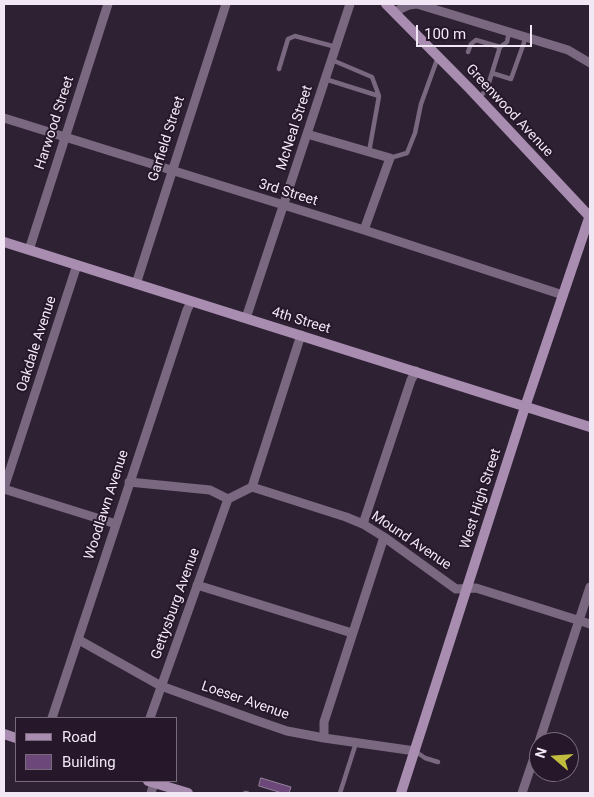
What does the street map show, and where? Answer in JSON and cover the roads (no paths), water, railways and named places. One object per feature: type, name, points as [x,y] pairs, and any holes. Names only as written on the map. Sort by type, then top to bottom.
[{"type":"street","name":"Harwood Street","points":[[29,250],[108,4]]},
{"type":"street","name":"Garfield Street","points":[[136,284],[226,4]]},
{"type":"street","name":"McNeal Street","points":[[246,318],[350,4]]},
{"type":"street","name":"Greenwood Avenue","points":[[386,4],[479,98],[590,216]]},
{"type":"street","points":[[394,12],[409,5],[417,4],[568,50],[590,63]]},
{"type":"street","name":"3rd Street","points":[[4,118],[364,230],[563,295]]},
{"type":"street","points":[[307,134],[390,158],[364,230]]},
{"type":"street","name":"West High Street","points":[[402,793],[466,588],[590,216]]},
{"type":"street","name":"4th Street","points":[[4,242],[416,371],[590,428]]},
{"type":"street","name":"Oakdale Avenue","points":[[4,489],[77,265]]},
{"type":"street","name":"Woodlawn Avenue","points":[[52,717],[129,482],[191,302]]},
{"type":"street","points":[[129,482],[210,490],[228,499],[252,487],[301,335]]},
{"type":"street","points":[[363,524],[411,380],[416,371]]},
{"type":"street","name":"Mound Avenue","points":[[252,487],[363,524],[456,589],[476,588],[590,624]]},
{"type":"street","points":[[4,489],[116,524]]},
{"type":"street","name":"Gettysburg Avenue","points":[[150,717],[228,499]]},
{"type":"street","points":[[324,738],[324,722],[384,537]]},
{"type":"street","points":[[197,585],[352,633]]},
{"type":"street","points":[[542,732],[590,587]]},
{"type":"street","name":"Loeser Avenue","points":[[78,640],[161,686],[279,728],[324,738],[415,751]]},
{"type":"street","points":[[522,793],[529,772]]},
{"type":"street","points":[[151,786],[181,792]]},
{"type":"lane","points":[[479,98],[486,89],[500,47],[507,42],[510,32]]},
{"type":"lane","points":[[279,69],[288,39],[295,36],[336,47]]},
{"type":"lane","points":[[492,73],[511,79],[526,37]]},
{"type":"lane","points":[[468,52],[471,44],[476,40],[500,47]]},
{"type":"lane","points":[[390,158],[407,153],[415,133],[421,104],[438,56]]},
{"type":"lane","points":[[332,60],[372,77],[378,96],[369,152]]},
{"type":"lane","points":[[325,79],[378,96]]},
{"type":"lane","points":[[340,793],[356,743]]},
{"type":"lane","points":[[415,751],[425,758],[438,762]]}]
